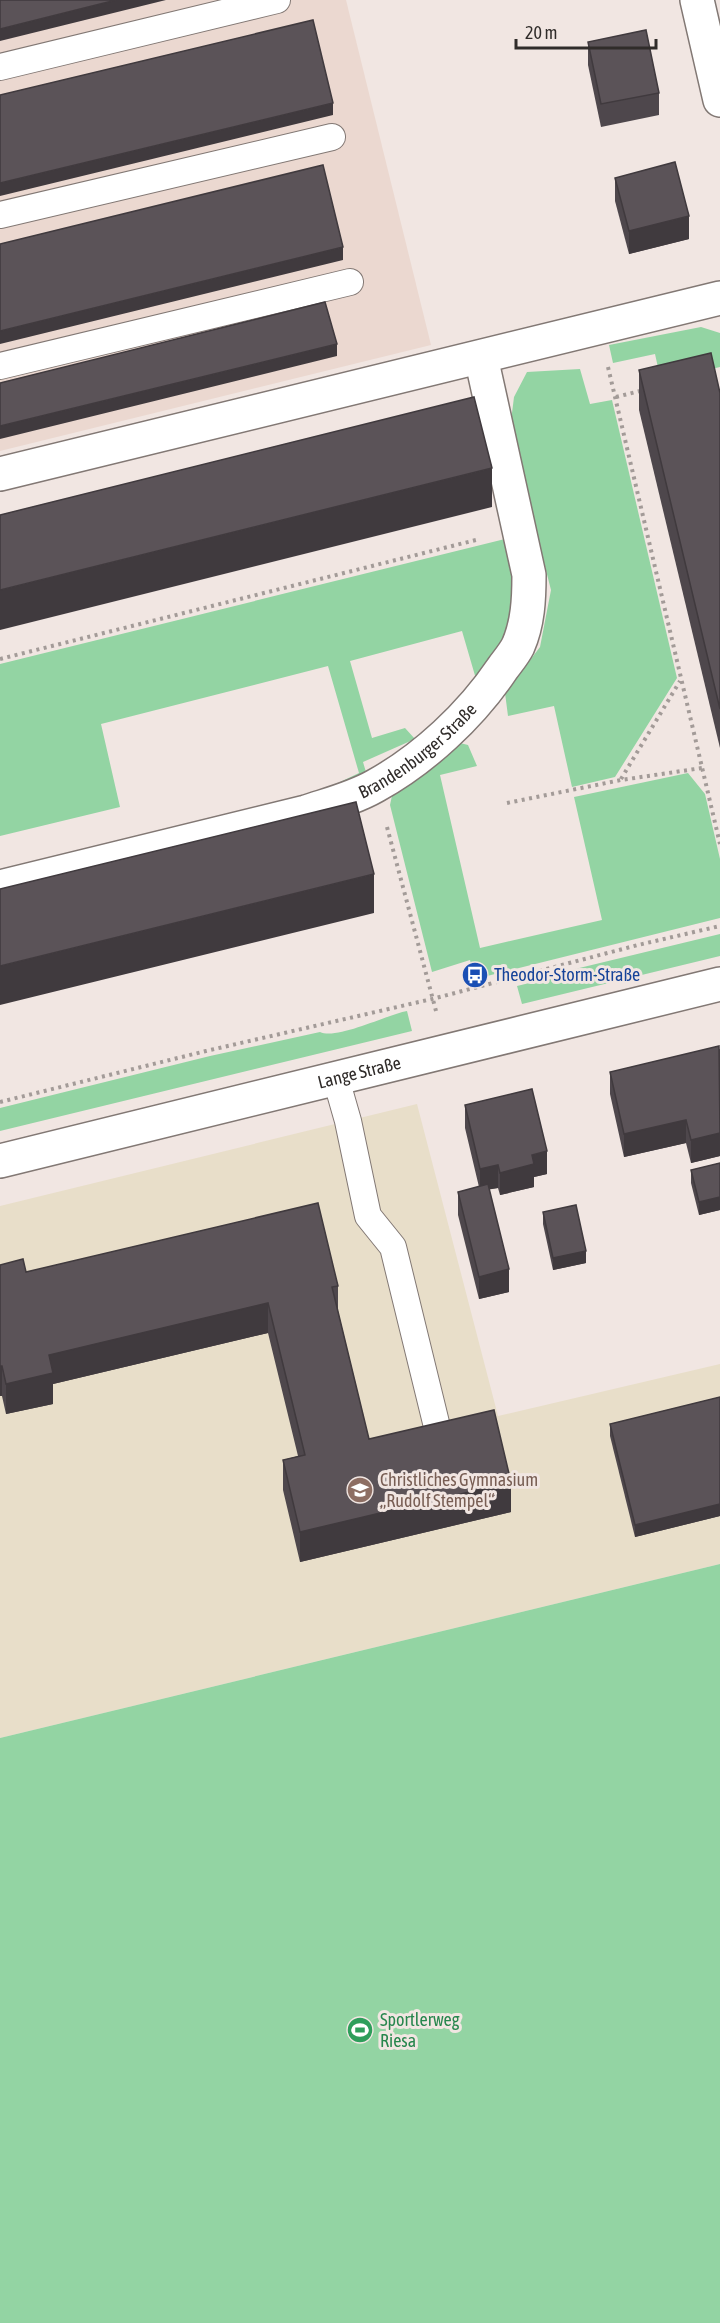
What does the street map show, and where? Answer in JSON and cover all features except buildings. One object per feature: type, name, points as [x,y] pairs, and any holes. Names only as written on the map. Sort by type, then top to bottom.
[{"type":"street","points":[[697,0],[720,100]]},
{"type":"street","points":[[0,474],[720,298]]},
{"type":"street","name":"Brandenburger Straße","points":[[0,887],[306,812],[348,799],[376,786],[426,751],[487,692],[518,647],[529,607],[529,574],[481,357]]},
{"type":"street","name":"Lange Straße","points":[[0,1161],[720,984]]},
{"type":"lane","points":[[0,67],[277,0]]},
{"type":"lane","points":[[0,215],[332,137]]},
{"type":"lane","points":[[0,366],[350,282]]},
{"type":"lane","points":[[336,1079],[348,1121],[368,1216],[393,1247],[439,1436]]},
{"type":"path","points":[[598,328],[720,844]]},
{"type":"path","points":[[616,397],[651,389]]},
{"type":"path","points":[[0,659],[520,530]]},
{"type":"path","points":[[621,780],[680,681]]},
{"type":"path","points":[[507,803],[621,780],[702,768]]},
{"type":"path","points":[[376,786],[432,999],[448,1051]]},
{"type":"path","points":[[0,1102],[206,1051],[432,999],[720,926]]},
{"type":"shaded area","points":[[0,0],[346,0],[431,345],[0,451]]},
{"type":"shaded area","name":"Christliches Gymnasium „Rudolf Stempel“","points":[[417,1104],[498,1416],[720,1364],[720,1564],[0,1738],[0,1206]]},
{"type":"green space","points":[[701,327],[720,333],[720,367],[661,381],[655,354],[613,363],[609,345]]},
{"type":"green space","points":[[580,369],[590,404],[612,400],[677,678],[615,777],[572,787],[554,706],[508,716],[505,693],[540,647],[551,590],[510,429],[514,397],[527,372]]},
{"type":"green space","points":[[509,538],[519,620],[476,679],[462,631],[350,661],[372,738],[405,728],[415,739],[363,762],[368,779],[345,789],[338,783],[359,773],[328,666],[101,724],[120,807],[0,836],[0,664]]},
{"type":"green space","points":[[456,742],[468,745],[477,766],[440,775],[480,948],[602,920],[574,797],[688,773],[705,794],[720,859],[720,918],[475,979],[470,960],[432,972],[390,805],[393,791]]},
{"type":"green space","points":[[720,934],[720,956],[522,1004],[517,986],[566,974],[571,970]]},
{"type":"green space","points":[[407,1011],[412,1031],[0,1131],[0,1108],[210,1056],[320,1032],[338,1033]]},
{"type":"green space","name":"Sportlerweg Riesa","points":[[720,1564],[720,2323],[0,2323],[0,1738]]},
{"type":"place","name":"Theodor-Storm-Straße","points":[[475,975]]},
{"type":"place","name":"Christliches Gymnasium „Rudolf Stempel“","points":[[360,1490]]},
{"type":"place","name":"Sportlerweg Riesa","points":[[360,2030]]}]
